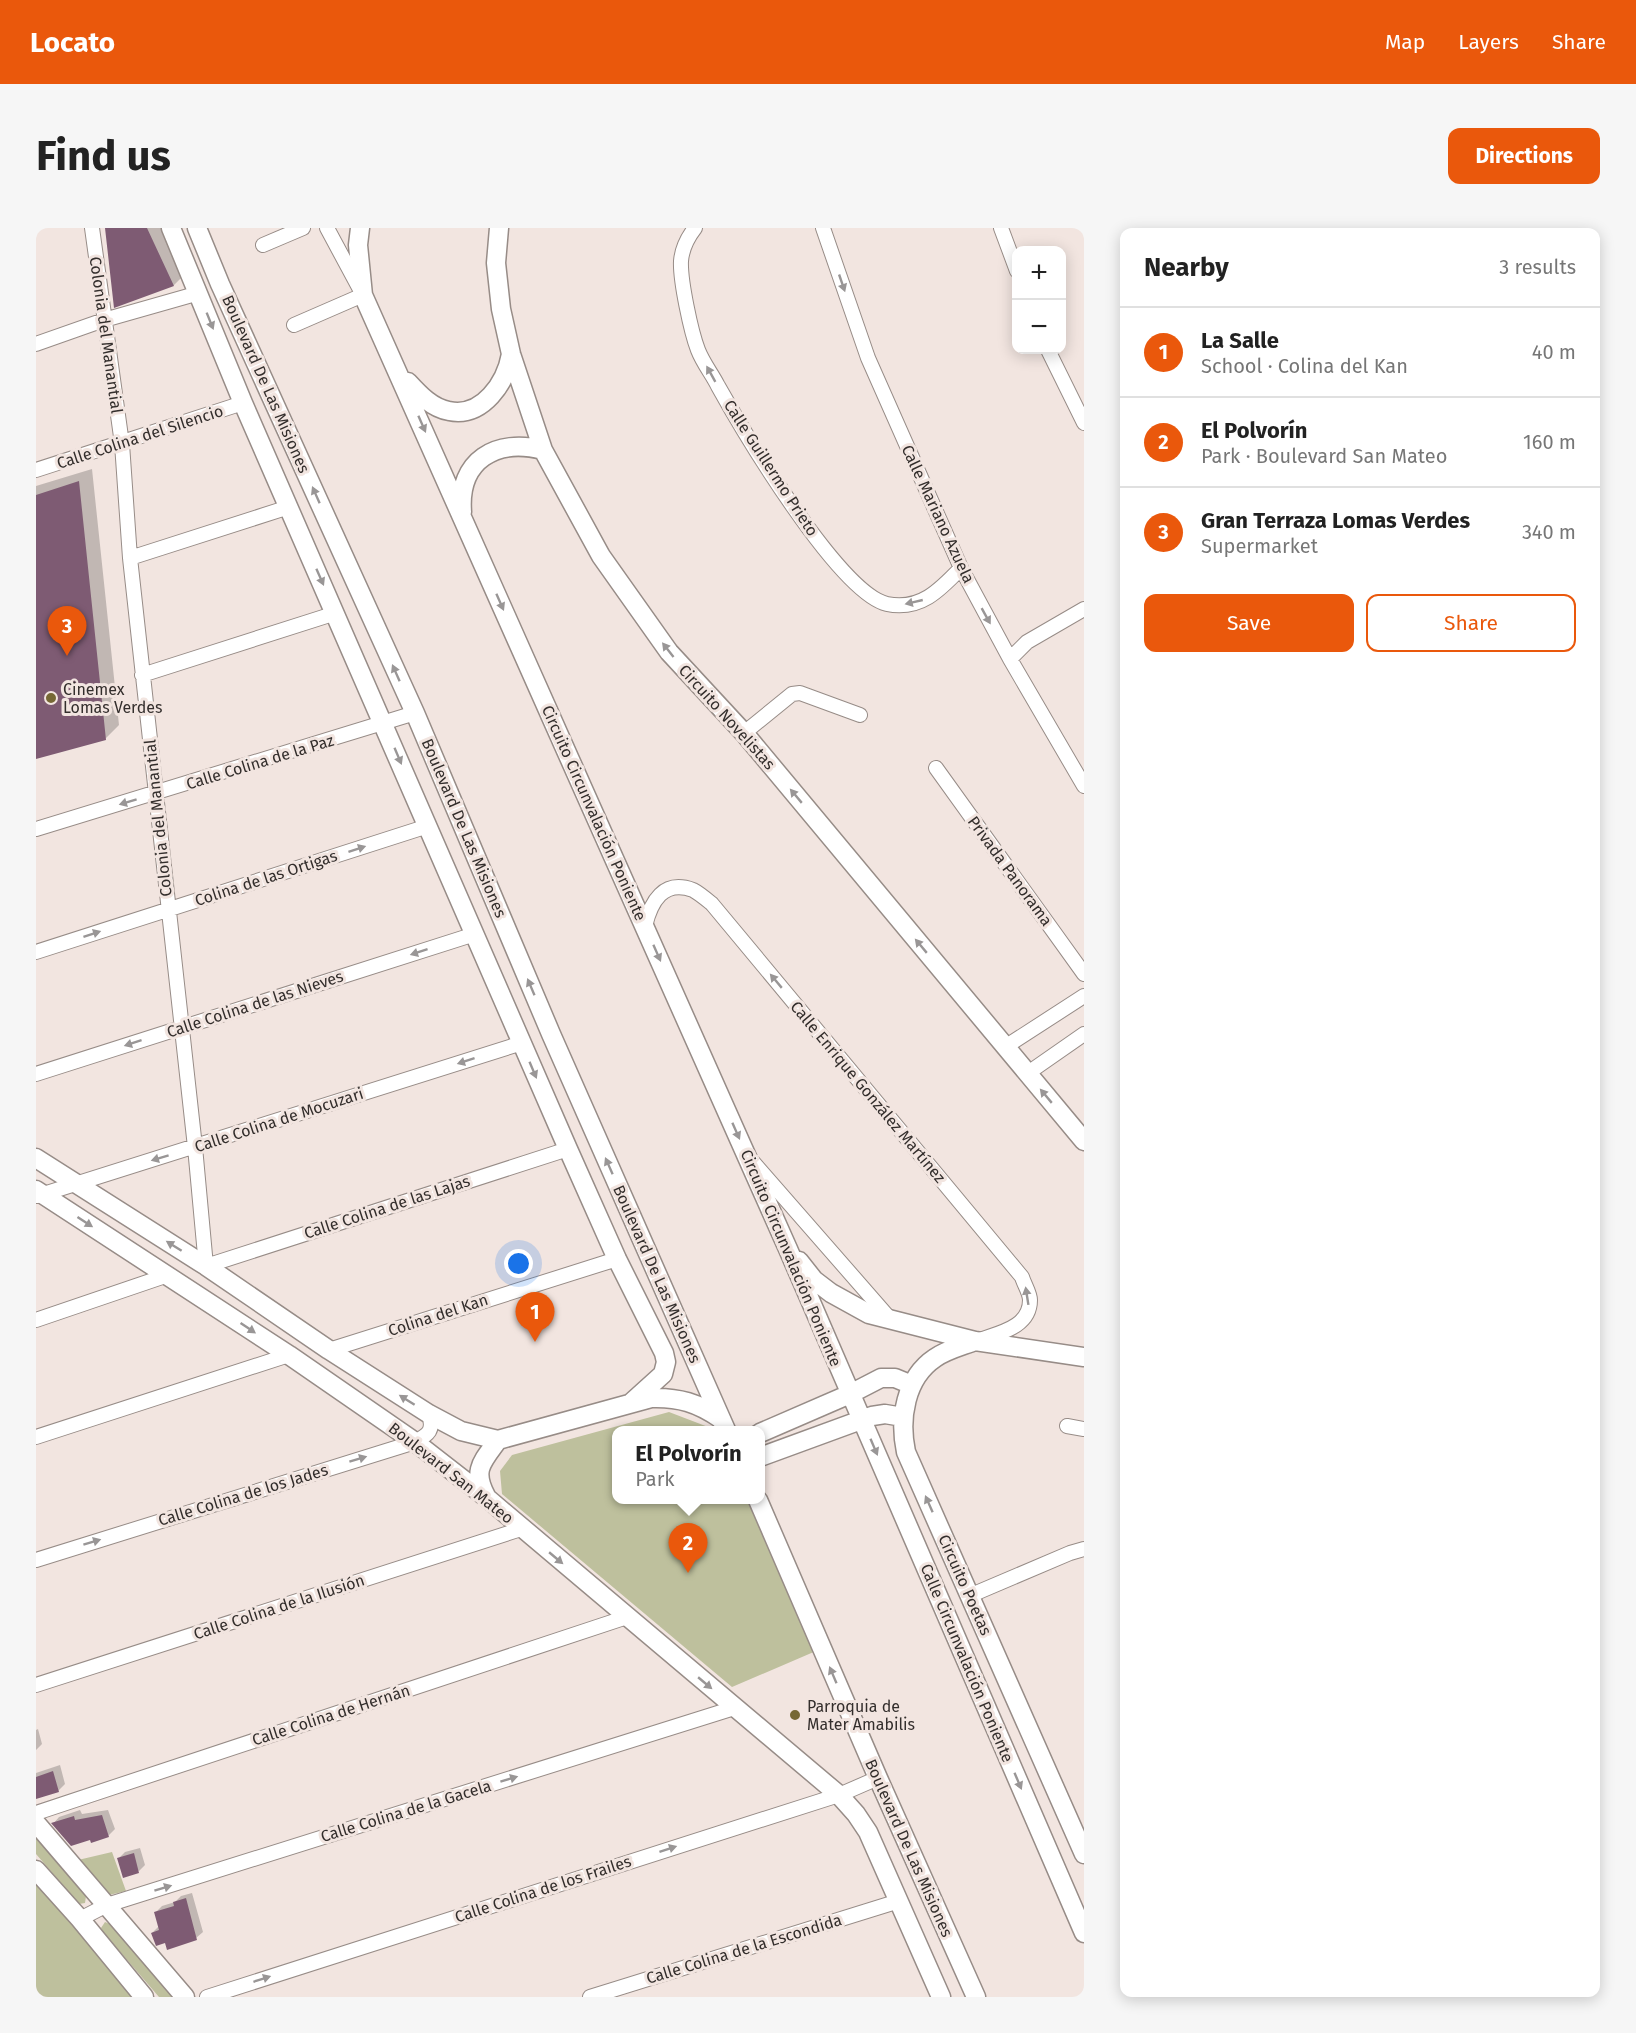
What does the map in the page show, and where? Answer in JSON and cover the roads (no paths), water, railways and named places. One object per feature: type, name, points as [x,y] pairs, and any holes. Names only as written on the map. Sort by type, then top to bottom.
[{"type":"main road","name":"Boulevard De Las Misiones","points":[[171,228],[243,403],[616,1259],[660,1342],[666,1362],[663,1374],[632,1402]]},
{"type":"main road","name":"Boulevard De Las Misiones","points":[[197,228],[415,713],[556,1045],[724,1425]]},
{"type":"main road","name":"Circuito Circunvalación Poniente","points":[[360,228],[358,244],[363,295],[645,926],[850,1394]]},
{"type":"main road","name":"Circuito Novelistas","points":[[500,228],[496,263],[501,309],[511,354],[543,450],[601,556],[669,652],[744,734],[1084,1141]]},
{"type":"main road","points":[[398,370],[430,403],[450,411],[462,412],[481,404],[496,390],[507,373],[511,354]]},
{"type":"main road","points":[[464,520],[462,499],[464,488],[472,469],[484,455],[507,447],[529,447],[543,450]]},
{"type":"main road","name":"Boulevard San Mateo","points":[[36,1158],[206,1266],[328,1350],[429,1414],[461,1431],[498,1440]]},
{"type":"main road","name":"Boulevard San Mateo","points":[[38,1193],[289,1355],[414,1442],[487,1498],[839,1795]]},
{"type":"main road","points":[[788,1249],[814,1280],[831,1293],[869,1314],[975,1341],[1084,1357]]},
{"type":"main road","name":"Circuito Poetas","points":[[975,1341],[936,1357],[919,1372],[907,1399],[902,1434],[906,1452],[1084,1854]]},
{"type":"main road","points":[[765,1431],[881,1378],[895,1378],[912,1385]]},
{"type":"main road","name":"Calle Circunvalación Poniente","points":[[850,1394],[1084,1933]]},
{"type":"main road","points":[[487,1498],[478,1481],[483,1461],[498,1440],[651,1398],[670,1397],[688,1400],[706,1408],[724,1425]]},
{"type":"main road","points":[[765,1455],[862,1419],[885,1414],[903,1417]]},
{"type":"main road","name":"Boulevard De Las Misiones","points":[[760,1504],[878,1779],[976,1997]]},
{"type":"main road","name":"Boulevard De Las Misiones","points":[[839,1795],[868,1832],[941,1997]]},
{"type":"main road","points":[[36,1823],[185,1997]]},
{"type":"main road","points":[[36,1870],[144,1997]]},
{"type":"street","name":"Colonia del Manantial","points":[[92,228],[122,444],[130,558],[206,1266]]},
{"type":"street","points":[[263,245],[303,228]]},
{"type":"street","points":[[294,325],[363,295],[327,228]]},
{"type":"street","name":"Calle Guillermo Prieto","points":[[695,228],[688,236],[681,260],[685,296],[698,350],[749,440],[793,507],[841,570],[869,595],[886,604],[905,604],[921,601],[938,592],[961,568]]},
{"type":"street","name":"Calle Mariano Azuela","points":[[823,228],[868,358],[961,568],[1010,659],[1084,786]]},
{"type":"street","points":[[1001,228],[1012,258]]},
{"type":"street","points":[[36,344],[104,320],[199,293]]},
{"type":"street","points":[[1050,354],[1084,423]]},
{"type":"street","name":"Calle Colina del Silencio","points":[[36,470],[243,403]]},
{"type":"street","points":[[130,558],[289,507]]},
{"type":"street","points":[[1010,659],[1027,642],[1084,609]]},
{"type":"street","points":[[142,675],[336,613]]},
{"type":"street","points":[[744,734],[783,700],[800,693],[860,715]]},
{"type":"street","name":"Calle Colina de la Paz","points":[[36,830],[415,713]]},
{"type":"street","name":"Privada Panorama","points":[[936,768],[1084,974]]},
{"type":"street","name":"Colina de las Ortigas","points":[[36,952],[428,826]]},
{"type":"street","name":"Calle Enrique González Martínez","points":[[645,926],[649,909],[655,898],[668,889],[679,887],[694,890],[712,904],[1022,1277],[1030,1299],[1026,1317],[1014,1328],[975,1341]]},
{"type":"street","name":"Calle Colina de las Nieves","points":[[36,1074],[475,934]]},
{"type":"street","points":[[1005,1047],[1084,996]]},
{"type":"street","points":[[1028,1073],[1084,1034]]},
{"type":"street","name":"Calle Colina de Mocuzari","points":[[38,1193],[195,1147],[522,1043]]},
{"type":"street","name":"Calle Colina de las Lajas","points":[[206,1266],[568,1149]]},
{"type":"street","points":[[746,1154],[891,1320]]},
{"type":"street","name":"Colina del Kan","points":[[328,1350],[616,1259]]},
{"type":"street","points":[[36,1320],[168,1275]]},
{"type":"street","points":[[36,1437],[289,1355]]},
{"type":"street","points":[[414,1442],[430,1431],[432,1425],[429,1414]]},
{"type":"street","points":[[1067,1426],[1084,1430]]},
{"type":"street","name":"Calle Colina de los Jades","points":[[36,1560],[414,1442]]},
{"type":"street","name":"Calle Colina de la Ilusión","points":[[36,1685],[522,1529]]},
{"type":"street","points":[[969,1596],[1084,1549]]},
{"type":"street","name":"Calle Colina de Hernán","points":[[36,1813],[627,1617]]},
{"type":"street","name":"Calle Colina de la Gacela","points":[[80,1919],[107,1905],[734,1708]]},
{"type":"street","name":"Calle Colina de los Frailes","points":[[207,1997],[839,1795],[878,1779]]},
{"type":"street","name":"Calle Colina de la Escondida","points":[[590,1997],[899,1901]]},
{"type":"place","name":"Gran Terraza Lomas Verdes","points":[[67,656]]},
{"type":"place","name":"Cinemex Lomas Verdes","points":[[51,698]]},
{"type":"place","name":"La Salle","points":[[535,1342]]},
{"type":"place","name":"El Polvorín","points":[[688,1573]]},
{"type":"place","name":"Parroquia de Mater Amabilis","points":[[795,1715]]}]
